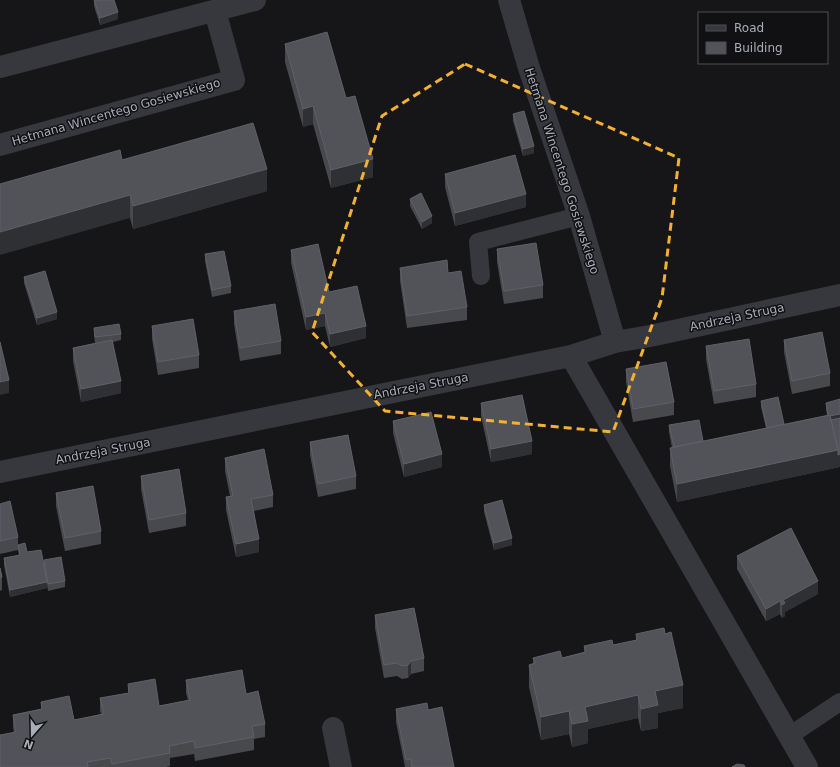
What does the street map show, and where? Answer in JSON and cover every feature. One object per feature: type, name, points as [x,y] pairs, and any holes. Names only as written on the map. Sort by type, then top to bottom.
[{"type":"street","points":[[0,67],[255,0]]},
{"type":"street","name":"Hetmana Wincentego Gosiewskiego","points":[[509,0],[529,68],[579,216],[615,342]]},
{"type":"street","name":"Hetmana Wincentego Gosiewskiego","points":[[0,145],[234,80],[215,11]]},
{"type":"street","name":"Andrzeja Struga","points":[[0,472],[571,356],[615,342],[658,335],[840,295]]},
{"type":"street","points":[[571,356],[807,767]]},
{"type":"street","points":[[332,728],[342,767]]},
{"type":"lane","points":[[481,276],[478,242],[579,216]]},
{"type":"lane","points":[[789,736],[840,702]]},
{"type":"highlighted area","points":[[465,64],[679,158],[662,298],[613,432],[385,411],[312,332],[382,116]]},
{"type":"building","points":[[94,0],[114,0],[118,12],[100,18]]},
{"type":"building","points":[[327,32],[346,98],[355,96],[373,159],[331,170],[313,106],[303,109],[285,44]]},
{"type":"building","points":[[524,111],[534,146],[523,149],[513,114]]},
{"type":"building","points":[[253,123],[267,169],[133,206],[130,195],[0,232],[0,184],[120,150],[122,160]]},
{"type":"building","points":[[515,155],[526,194],[455,213],[445,174]]},
{"type":"building","points":[[421,193],[432,216],[422,222],[410,199]]},
{"type":"building","points":[[536,243],[543,285],[504,291],[497,249]]},
{"type":"building","points":[[318,244],[329,292],[357,286],[366,326],[330,334],[325,313],[306,317],[291,250]]},
{"type":"building","points":[[224,251],[231,286],[212,290],[205,254]]},
{"type":"building","points":[[447,260],[448,273],[461,271],[467,307],[407,316],[400,268]]},
{"type":"building","points":[[45,271],[57,312],[37,318],[24,277]]},
{"type":"building","points":[[275,304],[281,341],[240,348],[234,311]]},
{"type":"building","points":[[193,319],[199,355],[158,362],[152,326]]},
{"type":"building","points":[[119,324],[121,334],[95,337],[94,328]]},
{"type":"building","points":[[822,332],[830,373],[792,381],[784,340]]},
{"type":"building","points":[[749,339],[756,384],[714,391],[706,346]]},
{"type":"building","points":[[112,340],[121,381],[81,389],[73,348]]},
{"type":"building","points":[[0,342],[9,380],[0,382]]},
{"type":"building","points":[[666,362],[674,402],[633,409],[626,369]]},
{"type":"building","points":[[522,395],[532,441],[491,449],[481,403]]},
{"type":"building","points":[[778,397],[784,424],[767,428],[761,401]]},
{"type":"building","points":[[840,399],[840,414],[828,415],[826,403]]},
{"type":"building","points":[[431,412],[442,454],[404,464],[393,421]]},
{"type":"building","points":[[830,415],[838,450],[677,484],[670,448]]},
{"type":"building","points":[[840,418],[840,454],[838,455],[831,420]]},
{"type":"building","points":[[699,420],[703,441],[674,447],[669,425]]},
{"type":"building","points":[[348,435],[356,476],[318,484],[310,442]]},
{"type":"building","points":[[264,449],[273,495],[251,499],[259,539],[236,544],[226,497],[233,496],[225,458]]},
{"type":"building","points":[[179,469],[186,513],[149,520],[141,476]]},
{"type":"building","points":[[93,486],[101,531],[65,538],[56,493]]},
{"type":"building","points":[[502,500],[512,538],[494,543],[484,505]]},
{"type":"building","points":[[10,501],[18,537],[0,541],[0,504]]},
{"type":"building","points":[[791,528],[818,581],[783,600],[785,603],[782,605],[780,601],[766,609],[737,556]]},
{"type":"building","points":[[25,543],[27,552],[41,550],[47,582],[10,590],[4,558],[20,555],[18,545]]},
{"type":"building","points":[[61,557],[65,581],[48,584],[44,560]]},
{"type":"building","points":[[414,608],[424,658],[411,661],[408,665],[402,666],[397,663],[384,665],[375,615]]},
{"type":"building","points":[[664,628],[665,634],[671,632],[683,685],[655,691],[658,705],[641,709],[638,695],[585,707],[588,721],[572,724],[569,711],[541,717],[529,665],[535,663],[533,658],[560,651],[562,658],[586,652],[584,646],[612,640],[613,645],[637,640],[636,634]]},
{"type":"building","points":[[242,670],[246,694],[258,691],[265,724],[252,726],[254,737],[195,748],[194,741],[169,746],[170,753],[112,764],[110,758],[87,762],[88,767],[0,767],[0,735],[16,732],[13,715],[42,709],[41,702],[69,696],[74,720],[104,714],[100,698],[129,693],[128,684],[155,679],[159,706],[190,700],[186,680]]},
{"type":"building","points":[[427,703],[428,710],[442,707],[454,767],[412,767],[411,759],[406,760],[396,709]]},
{"type":"building","points":[[737,764],[744,765],[745,767],[732,767]]}]
